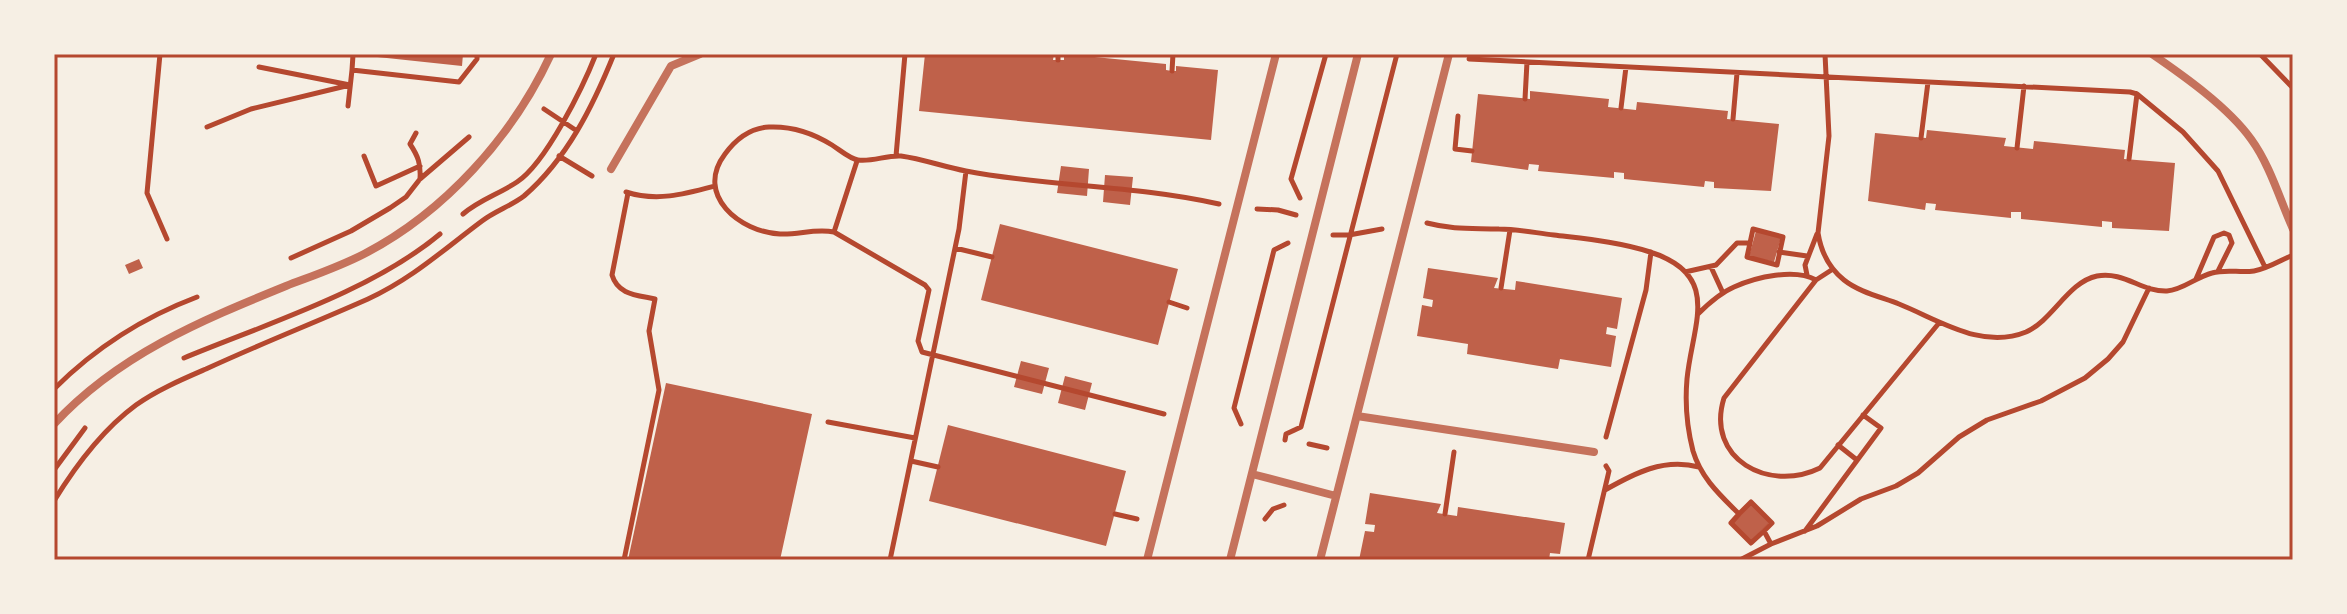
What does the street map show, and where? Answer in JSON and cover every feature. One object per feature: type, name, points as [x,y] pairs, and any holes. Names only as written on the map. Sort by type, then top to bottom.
[{"type":"street","points":[[54,424],[98,382],[146,349],[229,309],[352,260],[396,235],[446,196],[489,153],[524,107],[551,54]]},
{"type":"street","points":[[611,169],[671,66],[700,54]]},
{"type":"street","points":[[1147,560],[1276,54]]},
{"type":"street","points":[[1230,560],[1358,54]]},
{"type":"street","points":[[2152,54],[2206,95],[2250,138],[2293,229]]},
{"type":"street","points":[[1320,560],[1449,56]]},
{"type":"street","points":[[1357,416],[1599,450]]},
{"type":"street","points":[[1252,474],[1336,496]]},
{"type":"path","points":[[160,54],[147,193],[167,239]]},
{"type":"path","points":[[352,70],[459,82],[477,59],[477,54]]},
{"type":"path","points":[[54,501],[70,474],[100,438],[136,405],[171,385],[407,279],[484,219],[521,198],[546,174],[582,123],[614,54]]},
{"type":"path","points":[[896,156],[905,54]]},
{"type":"path","points":[[1172,71],[1173,54]]},
{"type":"path","points":[[1243,429],[1234,408],[1274,250],[1288,245],[1296,215],[1300,199],[1291,179],[1326,54]]},
{"type":"path","points":[[1261,533],[1286,434],[1301,427],[1397,54]]},
{"type":"path","points":[[1807,275],[1807,256],[1818,233],[1829,136],[1825,54]]},
{"type":"path","points":[[2260,54],[2293,88]]},
{"type":"path","points":[[348,106],[353,55]]},
{"type":"path","points":[[1449,56],[2137,94],[2183,132],[2218,171],[2265,267]]},
{"type":"path","points":[[1525,99],[1527,62]]},
{"type":"path","points":[[259,67],[350,85]]},
{"type":"path","points":[[1621,108],[1626,67]]},
{"type":"path","points":[[1733,119],[1737,73]]},
{"type":"path","points":[[1921,138],[1928,82]]},
{"type":"path","points":[[207,127],[251,109],[350,85]]},
{"type":"path","points":[[2017,148],[2024,86]]},
{"type":"path","points":[[2129,159],[2137,94]]},
{"type":"path","points":[[1459,104],[1455,149],[1472,151]]},
{"type":"path","points":[[1184,419],[922,352],[918,341],[929,290],[925,285],[834,232],[820,229],[782,235],[764,232],[744,223],[726,210],[716,197],[721,158],[734,141],[754,129],[771,127],[807,132],[857,161],[896,156],[966,171],[1171,194],[1236,208],[1278,210],[1296,215]]},
{"type":"path","points":[[416,133],[410,144],[420,166],[420,179]]},
{"type":"path","points":[[279,263],[351,231],[406,197],[420,179],[471,135]]},
{"type":"path","points":[[364,156],[376,186],[420,166]]},
{"type":"path","points":[[559,156],[596,178]]},
{"type":"path","points":[[834,232],[857,161]]},
{"type":"path","points":[[891,560],[964,202],[966,171]]},
{"type":"path","points":[[617,188],[628,193],[667,198],[715,186]]},
{"type":"path","points":[[624,560],[659,390],[649,331],[655,299],[623,292],[612,275],[628,193]]},
{"type":"path","points":[[1293,225],[1340,236],[1420,221],[1460,230],[1510,230],[1609,242],[1651,252],[1678,264],[1693,284],[1698,302],[1686,395],[1689,431],[1699,467],[1710,484],[1739,514]]},
{"type":"path","points":[[1753,229],[1783,237],[1779,252],[1777,265],[1747,257],[1753,229]]},
{"type":"path","points":[[1501,288],[1510,230]]},
{"type":"path","points":[[1818,233],[1826,259],[1845,281],[1939,323],[1995,337],[2027,331],[2093,277],[2123,277],[2149,288],[2168,291],[2217,271],[2249,272],[2293,255]]},
{"type":"path","points":[[2195,280],[2214,237],[2224,233],[2232,243],[2217,271]]},
{"type":"path","points":[[1685,272],[1711,267],[1721,262],[1737,243],[1750,243]]},
{"type":"path","points":[[955,248],[992,257]]},
{"type":"path","points":[[1599,450],[1646,290],[1651,252]]},
{"type":"path","points":[[1779,252],[1807,256]]},
{"type":"path","points":[[1711,267],[1723,293]]},
{"type":"path","points":[[1833,269],[1816,280],[1724,398],[1720,410],[1721,432],[1739,462],[1770,474],[1810,473],[1820,468],[1939,323]]},
{"type":"path","points":[[1698,314],[1723,293],[1758,279],[1807,275],[1816,280]]},
{"type":"path","points":[[1740,560],[1804,531],[1861,499],[1896,486],[1918,473],[1959,437],[1987,420],[2041,401],[2098,368],[2123,342],[2149,288]]},
{"type":"path","points":[[54,389],[93,354],[125,333],[178,304],[206,294]]},
{"type":"path","points":[[1169,302],[1187,308]]},
{"type":"path","points":[[1804,531],[1881,428],[1863,415]]},
{"type":"path","points":[[828,422],[915,438]]},
{"type":"path","points":[[1445,514],[1457,431]]},
{"type":"path","points":[[1309,444],[1329,448],[1325,461]]},
{"type":"path","points":[[1838,445],[1857,460]]},
{"type":"path","points":[[911,461],[938,467]]},
{"type":"path","points":[[1604,490],[1654,466],[1680,463],[1699,467]]},
{"type":"path","points":[[1591,560],[1609,471]]},
{"type":"path","points":[[1751,502],[1772,523],[1764,531],[1751,543],[1731,523],[1751,502]]},
{"type":"path","points":[[1265,519],[1277,507],[1291,506]]},
{"type":"path","points":[[1764,531],[1771,544]]},
{"type":"building","points":[[368,54],[463,54],[462,66]]},
{"type":"building","points":[[925,54],[1054,54],[1053,60],[1064,60],[1064,54],[1166,64],[1166,70],[1172,71],[1176,71],[1176,66],[1218,70],[1211,140],[919,111]]},
{"type":"building","points":[[1530,91],[1609,99],[1608,107],[1636,110],[1637,102],[1728,111],[1727,119],[1779,124],[1771,191],[1714,188],[1714,182],[1705,181],[1704,187],[1624,179],[1624,173],[1614,172],[1614,178],[1538,171],[1539,165],[1529,164],[1528,170],[1471,162],[1478,94],[1530,99]]},
{"type":"building","points":[[1927,130],[2006,138],[2004,146],[2033,149],[2034,141],[2125,150],[2124,159],[2175,163],[2169,231],[2112,228],[2112,222],[2102,221],[2102,227],[2021,219],[2021,212],[2011,212],[2011,218],[1935,210],[1936,204],[1926,203],[1925,210],[1868,201],[1875,133],[1926,138]]},
{"type":"building","points":[[1061,166],[1089,169],[1087,196],[1057,193]]},
{"type":"building","points":[[1105,175],[1133,177],[1130,205],[1103,202]]},
{"type":"building","points":[[1000,224],[1178,269],[1158,345],[981,300]]},
{"type":"building","points":[[1756,231],[1781,238],[1774,262],[1749,256]]},
{"type":"building","points":[[139,259],[143,268],[129,274],[125,265]]},
{"type":"building","points":[[1428,268],[1498,278],[1494,288],[1515,290],[1516,281],[1622,298],[1617,329],[1607,327],[1606,334],[1616,336],[1611,367],[1560,359],[1558,369],[1467,354],[1468,344],[1417,336],[1422,305],[1432,307],[1433,300],[1423,298]]},
{"type":"building","points":[[1021,361],[1049,368],[1042,394],[1014,387]]},
{"type":"building","points":[[1065,376],[1092,383],[1085,410],[1058,403]]},
{"type":"building","points":[[666,383],[812,414],[780,560],[628,560]]},
{"type":"building","points":[[948,425],[1126,471],[1106,546],[929,501]]},
{"type":"building","points":[[1370,493],[1441,504],[1437,513],[1457,516],[1458,507],[1565,523],[1560,554],[1550,553],[1549,560],[1359,560],[1365,531],[1374,532],[1375,525],[1365,524]]},
{"type":"building","points":[[1751,504],[1770,522],[1751,541],[1733,523]]}]
